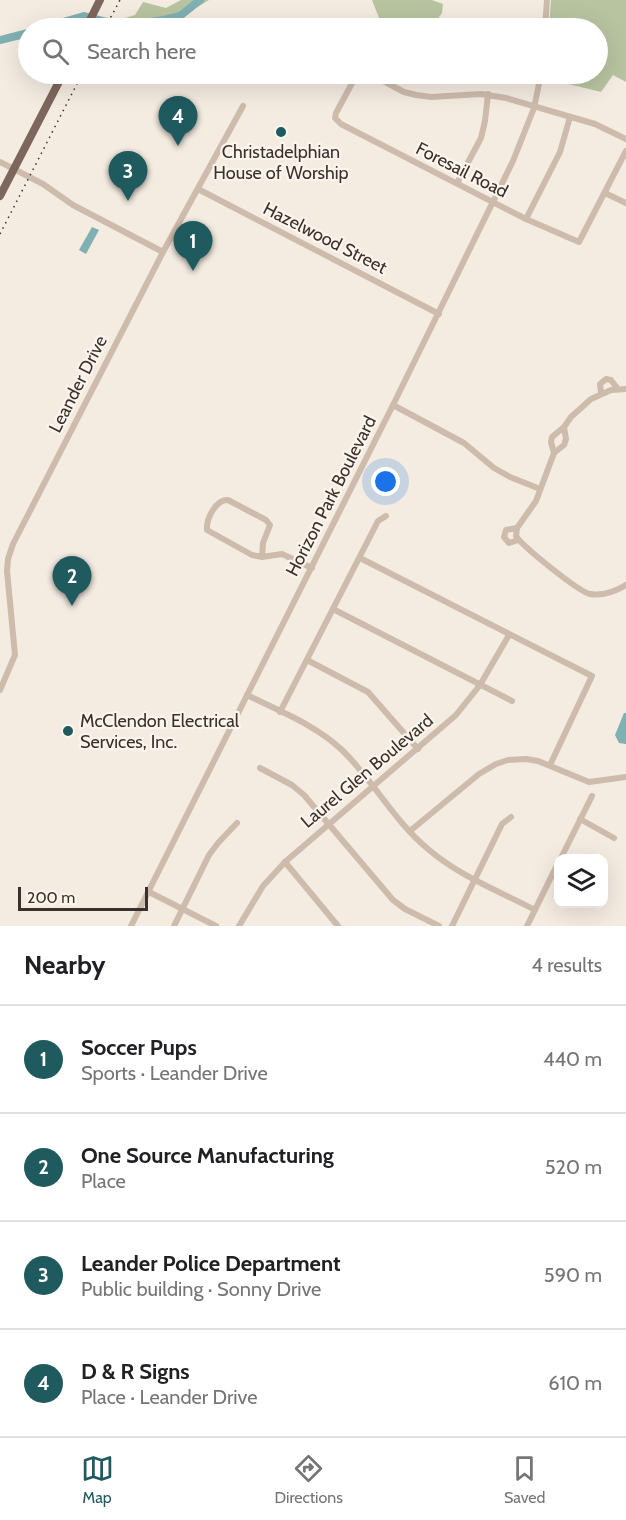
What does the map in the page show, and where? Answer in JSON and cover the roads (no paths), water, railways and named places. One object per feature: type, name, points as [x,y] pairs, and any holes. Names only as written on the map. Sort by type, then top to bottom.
[{"type":"main road","points":[[92,18],[99,4]]},
{"type":"main road","points":[[0,196],[58,84]]},
{"type":"street","points":[[546,18],[547,0]]},
{"type":"street","name":"Foresail Road","points":[[351,84],[338,107],[335,118],[340,124],[526,219],[579,242],[605,193]]},
{"type":"street","points":[[389,84],[404,92],[432,97],[488,94],[595,124],[626,140]]},
{"type":"street","name":"Horizon Park Boulevard","points":[[131,926],[439,314],[522,142],[535,106],[539,84]]},
{"type":"street","points":[[457,183],[481,138],[488,94]]},
{"type":"street","name":"Leander Drive","points":[[0,690],[15,655],[7,571],[10,549],[163,252],[243,106]]},
{"type":"street","points":[[526,219],[560,152],[570,117]]},
{"type":"street","points":[[626,151],[605,193],[626,204]]},
{"type":"street","points":[[0,162],[43,184],[72,205],[163,252]]},
{"type":"street","name":"Hazelwood Street","points":[[198,189],[439,314]]},
{"type":"street","points":[[601,393],[600,384],[606,379],[611,380],[617,388]]},
{"type":"street","points":[[554,453],[552,436],[564,427],[583,405],[601,393],[617,388],[626,389]]},
{"type":"street","points":[[393,405],[464,443],[494,468],[540,489]]},
{"type":"street","points":[[564,427],[566,439],[564,445],[554,453],[536,501],[517,528],[516,536],[518,540],[583,591],[599,594],[626,586]]},
{"type":"street","points":[[262,557],[263,543],[270,525],[266,520],[223,499],[219,502],[207,525],[207,530],[252,555],[262,557],[282,554],[312,568]]},
{"type":"street","points":[[280,712],[378,521],[386,516]]},
{"type":"street","points":[[517,528],[508,528],[504,537],[509,543],[518,540]]},
{"type":"street","points":[[360,558],[592,676],[550,765]]},
{"type":"street","points":[[333,609],[512,701]]},
{"type":"street","name":"Laurel Glen Boulevard","points":[[239,926],[263,886],[285,862],[456,715],[480,685],[509,635]]},
{"type":"street","points":[[307,660],[368,692],[418,749]]},
{"type":"street","points":[[247,695],[331,740],[349,757],[410,831],[437,856],[535,910]]},
{"type":"street","points":[[410,831],[490,767],[502,762],[520,759],[538,761],[589,782],[626,777]]},
{"type":"street","points":[[260,768],[297,788],[388,895],[405,909],[439,926]]},
{"type":"street","points":[[563,854],[592,796]]},
{"type":"street","points":[[452,926],[502,824],[511,817]]},
{"type":"street","points":[[580,819],[614,838]]},
{"type":"street","points":[[174,926],[209,855],[237,823]]},
{"type":"street","points":[[285,862],[338,926]]},
{"type":"street","points":[[527,926],[554,881]]},
{"type":"street","points":[[149,892],[216,926]]},
{"type":"water","points":[[92,227],[99,230],[86,254],[79,250]]},
{"type":"water","points":[[626,713],[626,744],[619,743],[615,735]]},
{"type":"waterway","points":[[172,18],[180,16],[200,0]]},
{"type":"waterway","points":[[77,18],[84,16],[92,18]]},
{"type":"waterway","points":[[0,40],[18,36]]},
{"type":"railway","points":[[110,18],[120,0]]},
{"type":"railway","points":[[0,234],[77,84]]},
{"type":"place","name":"Christadelphian House of Worship","points":[[281,132]]},
{"type":"place","name":"D & R Signs","points":[[178,146]]},
{"type":"place","name":"Leander Police Department","points":[[128,201]]},
{"type":"place","name":"Soccer Pups","points":[[193,271]]},
{"type":"place","name":"One Source Manufacturing","points":[[72,606]]},
{"type":"place","name":"McClendon Electrical Services, Inc.","points":[[68,731]]}]
